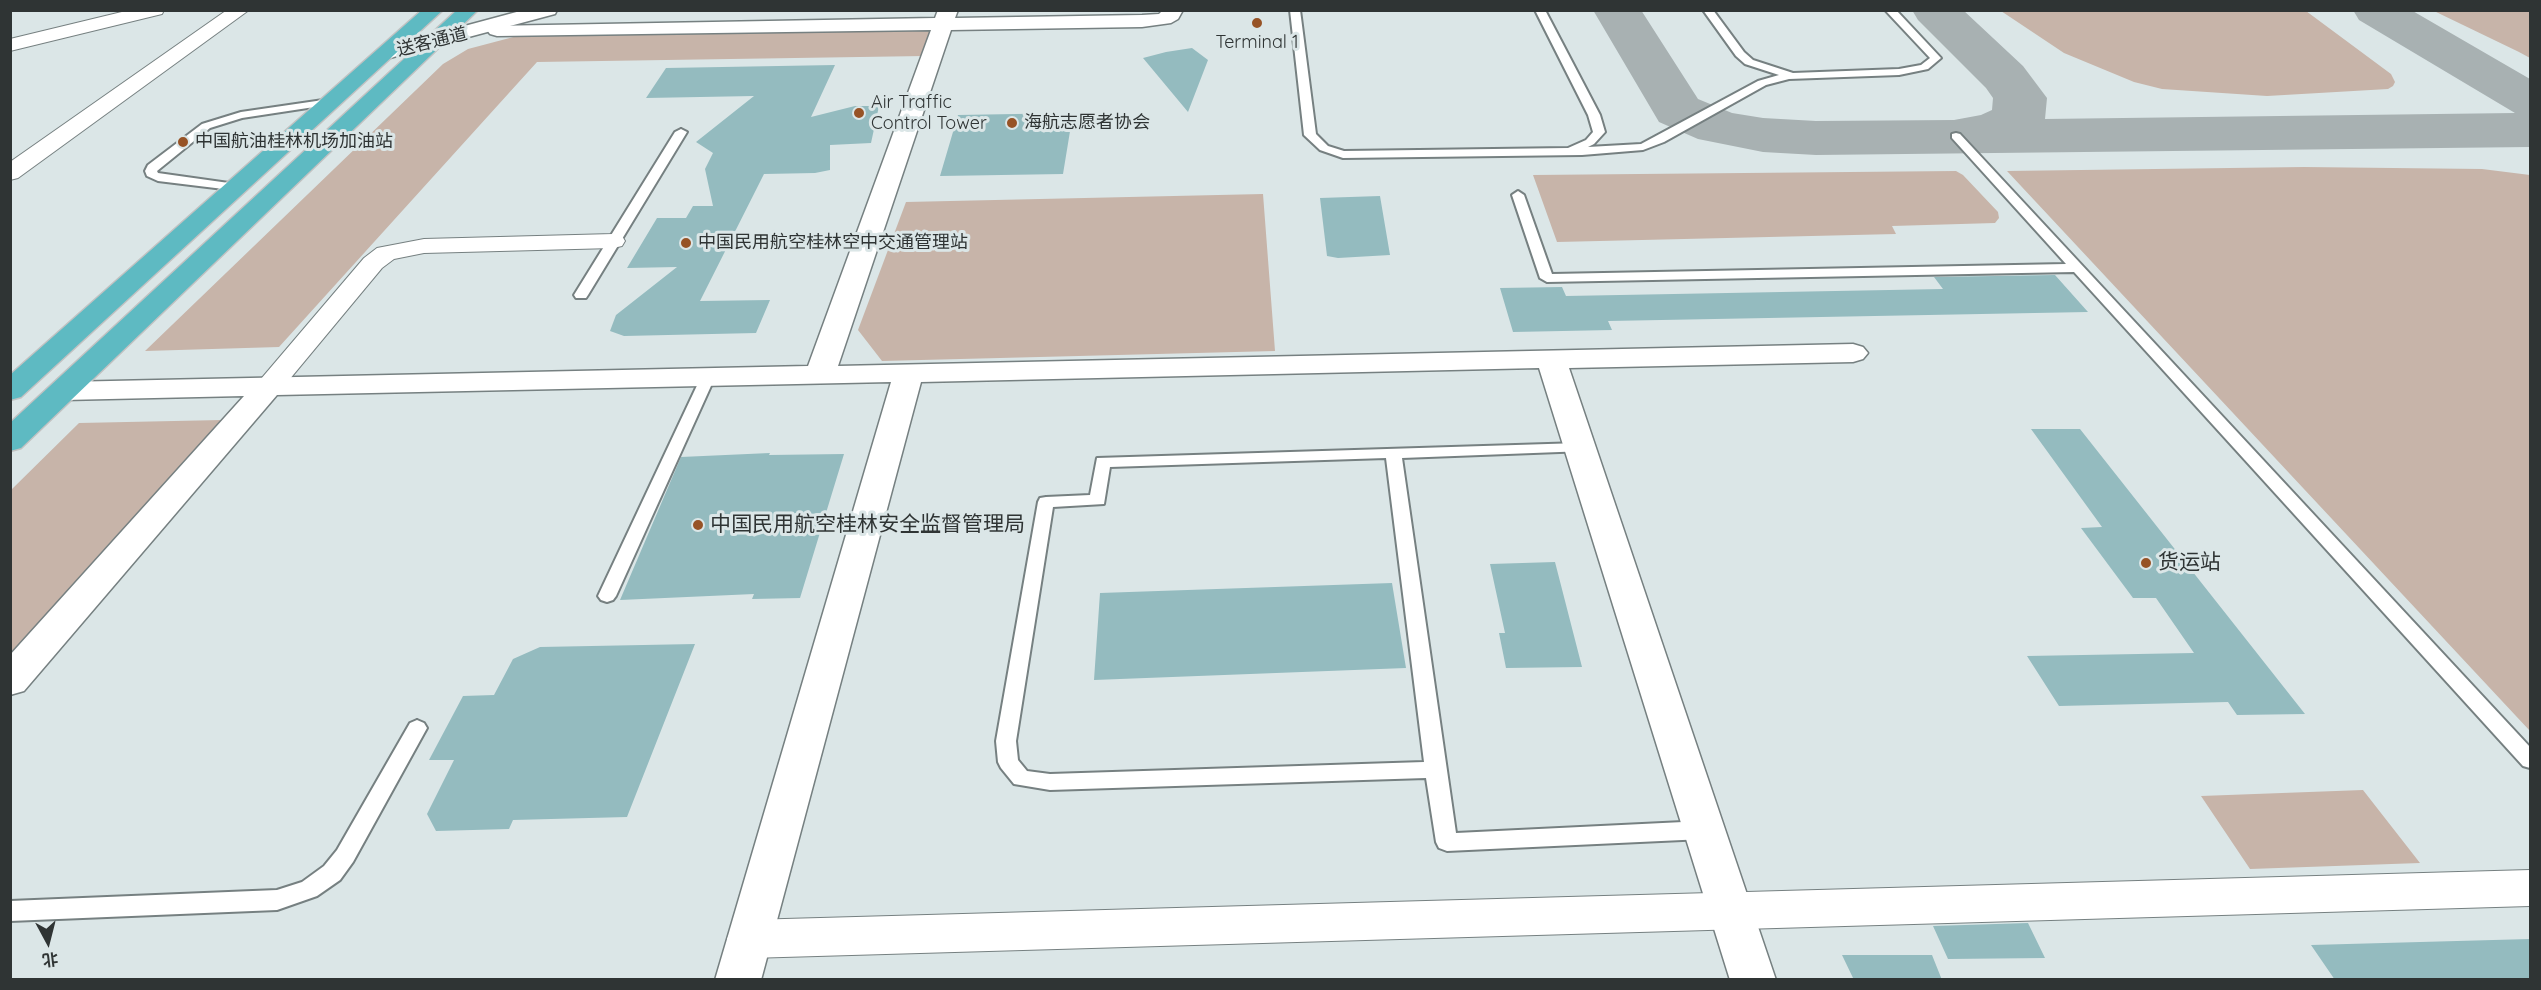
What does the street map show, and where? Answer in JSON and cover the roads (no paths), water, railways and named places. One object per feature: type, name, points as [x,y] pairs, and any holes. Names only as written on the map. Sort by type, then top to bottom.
[{"type":"highway","points":[[10,391],[392,48],[454,24]]},
{"type":"highway","points":[[10,441],[454,24]]},
{"type":"street","points":[[10,45],[155,10]]},
{"type":"street","points":[[10,173],[240,10]]},
{"type":"street","name":"送客通道","points":[[454,24],[510,10]]},
{"type":"street","name":"送客通道","points":[[454,24],[548,10]]},
{"type":"street","points":[[497,30],[575,10]]},
{"type":"street","points":[[454,24],[497,30],[946,17],[1156,21],[1169,17],[1173,10]]},
{"type":"street","points":[[820,375],[946,17]]},
{"type":"street","points":[[10,681],[269,386],[373,263],[386,253],[424,246],[613,241]]},
{"type":"street","points":[[64,391],[1853,353]]},
{"type":"street","points":[[1551,359],[1754,980]]},
{"type":"street","points":[[738,980],[909,373]]},
{"type":"street","points":[[749,939],[1731,909],[2530,888]]},
{"type":"lane","points":[[1294,10],[1310,135],[1324,148],[1343,154],[1368,156],[1567,152],[1643,147],[1660,140],[1762,83],[1789,76],[1899,72],[1924,67],[1936,58],[1890,10]]},
{"type":"lane","points":[[1540,10],[1594,115],[1599,132],[1590,142],[1567,152]]},
{"type":"lane","points":[[1708,10],[1740,54],[1749,62],[1777,72],[1811,75]]},
{"type":"lane","points":[[236,188],[153,176],[151,171],[206,126],[241,115],[330,102]]},
{"type":"lane","points":[[580,295],[681,132]]},
{"type":"lane","points":[[1956,136],[2530,760]]},
{"type":"lane","points":[[1518,195],[1547,278],[2078,268]]},
{"type":"lane","points":[[607,596],[708,377]]},
{"type":"lane","points":[[1436,770],[1050,782],[1021,778],[1008,762],[1006,741],[1046,502],[1098,500],[1103,462],[1580,448]]},
{"type":"lane","points":[[1393,453],[1447,842],[1705,830]]},
{"type":"lane","points":[[10,911],[277,900],[309,889],[322,881],[339,865],[417,728]]},
{"type":"place","name":"Terminal 1","points":[[1257,23]]},
{"type":"place","name":"Air Traffic Control Tower","points":[[859,113]]},
{"type":"place","name":"海航志愿者协会","points":[[1012,123]]},
{"type":"place","name":"中国航油桂林机场加油站","points":[[183,142]]},
{"type":"place","name":"中国民用航空桂林空中交通管理站","points":[[686,243]]},
{"type":"place","name":"中国民用航空桂林安全监督管理局","points":[[698,525]]},
{"type":"place","name":"货运站","points":[[2146,563]]}]
